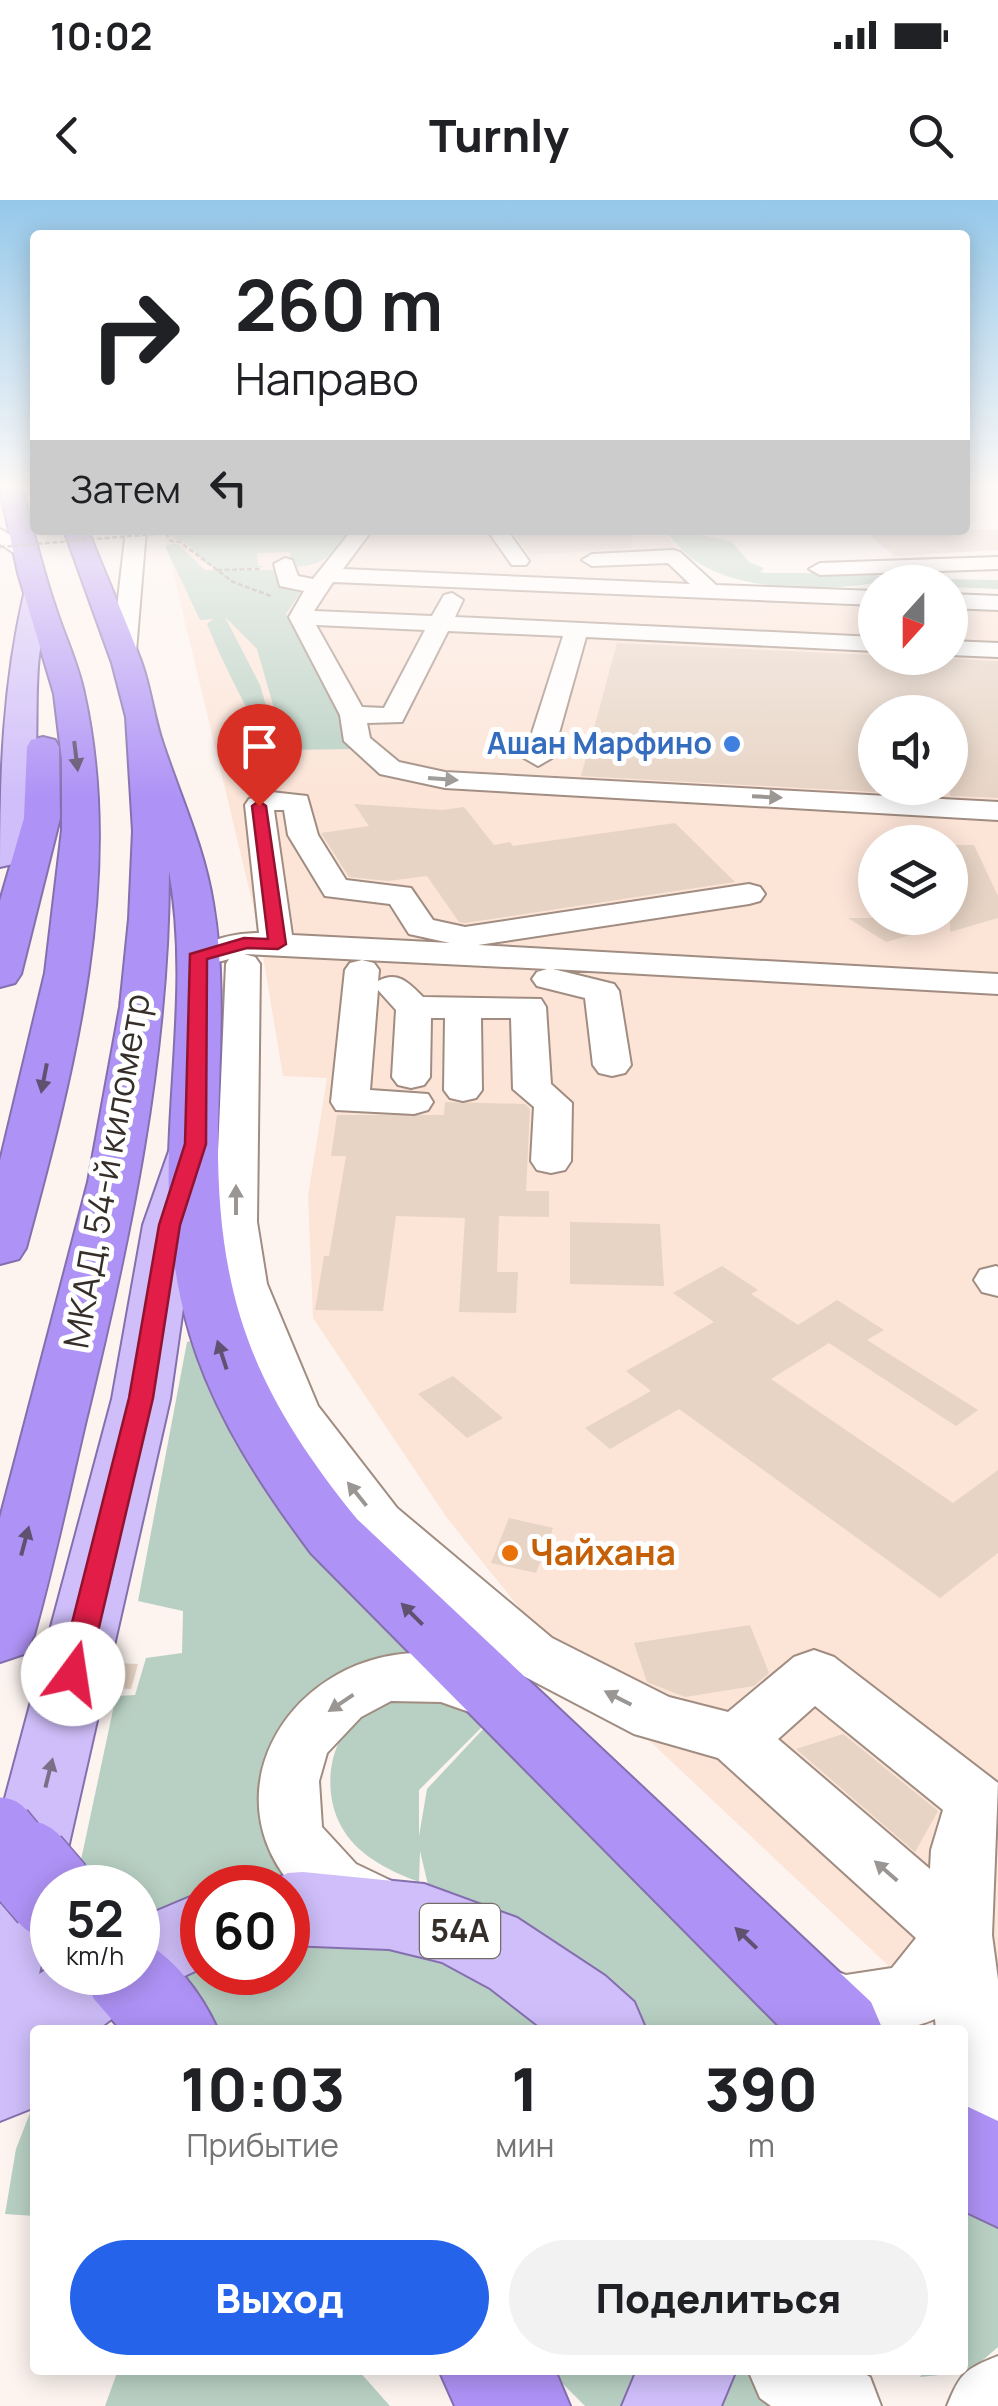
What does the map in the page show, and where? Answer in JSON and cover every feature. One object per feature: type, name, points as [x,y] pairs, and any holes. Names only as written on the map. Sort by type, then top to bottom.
[{"type":"highway","points":[[0,1248],[40,1102],[72,928],[79,843],[78,776],[69,693],[37,592]]},
{"type":"highway","name":"МКАД, 54-й километр","points":[[0,1635],[78,1341],[122,1133],[145,965],[151,880],[146,742],[124,651],[101,592]]},
{"type":"highway","points":[[0,974],[42,818],[44,696],[51,639]]},
{"type":"highway","points":[[146,742],[188,859],[235,954],[196,1144],[194,1227],[206,1303],[230,1378],[277,1464],[334,1536],[822,2011]]},
{"type":"highway","points":[[0,1832],[30,1868]]},
{"type":"highway","points":[[144,1995],[171,2025]]},
{"type":"highway","points":[[968,2154],[998,2182]]},
{"type":"highway","points":[[493,2375],[522,2406]]},
{"type":"main road","points":[[0,856],[22,722],[29,592]]},
{"type":"main road","points":[[0,1970],[141,1398],[170,1225],[196,1144]]},
{"type":"main road","name":"54А","points":[[310,1910],[389,1912],[444,1924],[502,1948],[565,1992],[599,2025]]},
{"type":"main road","points":[[42,2025],[79,1995]]},
{"type":"main road","points":[[0,2080],[30,2037]]},
{"type":"main road","points":[[672,2406],[685,2375]]},
{"type":"street","points":[[124,651],[130,592]]},
{"type":"street","points":[[308,592],[440,624],[858,643]]},
{"type":"street","points":[[313,595],[343,592]]},
{"type":"street","points":[[353,715],[393,716],[456,592]]},
{"type":"street","points":[[744,592],[858,597]]},
{"type":"street","points":[[313,595],[358,741],[377,753],[390,768],[412,776],[998,811]]},
{"type":"street","points":[[968,595],[994,599]]},
{"type":"street","points":[[968,600],[994,599]]},
{"type":"street","points":[[538,758],[576,630]]},
{"type":"street","points":[[968,649],[998,650]]},
{"type":"street","points":[[0,754],[22,722]]},
{"type":"street","points":[[749,894],[465,938],[421,927],[400,895],[336,889],[304,835],[297,802],[259,806],[235,954],[236,1222],[244,1284],[295,1410],[380,1522],[532,1654],[655,1717],[736,1739],[959,1935]]},
{"type":"street","points":[[575,920],[588,962]]},
{"type":"street","points":[[235,954],[588,962],[998,984]]},
{"type":"street","points":[[235,954],[369,971],[562,979],[602,991],[612,1065]]},
{"type":"street","points":[[369,971],[414,1008],[528,1007],[532,1089],[553,1103],[551,1161]]},
{"type":"street","points":[[369,971],[350,1102],[413,1090],[414,1008]]},
{"type":"street","points":[[463,1090],[464,1008]]},
{"type":"street","points":[[736,1739],[814,1672],[987,1791],[962,1850],[959,1935],[984,2131],[998,2161]]},
{"type":"street","points":[[389,1912],[332,1884],[292,1834],[286,1784],[297,1748],[320,1717],[351,1695],[388,1679],[420,1677],[462,1684],[499,1700]]},
{"type":"street","points":[[822,2011],[912,1997],[959,1935]]},
{"type":"street","points":[[795,2375],[841,2406]]},
{"type":"street","points":[[988,2406],[998,2396]]},
{"type":"path","points":[[264,592],[313,595]]},
{"type":"shaded area","points":[[178,592],[858,594],[858,675],[968,675],[968,599],[998,600],[998,2069],[968,2036],[968,2025],[952,2025],[555,1652],[447,1518],[313,1318],[308,1196],[327,1078],[283,1076],[258,926]]},
{"type":"green space","points":[[187,592],[301,592],[286,614],[348,728],[354,749],[286,750],[257,649],[225,617],[260,685],[277,743],[264,746],[207,624],[213,619],[200,620]]},
{"type":"green space","points":[[200,1338],[426,1653],[330,1690],[307,1865],[180,1865],[180,1916],[160,1927],[160,1865],[80,1865],[116,1696],[135,1695],[146,1658],[182,1653],[183,1611],[138,1601],[187,1342]]},
{"type":"green space","points":[[441,1688],[490,1719],[419,1790],[419,1836],[427,1789],[485,1727],[788,2025],[629,2025],[432,1902],[420,1851],[419,1882],[359,1849],[344,1831],[332,1801],[335,1753],[341,1737],[362,1713],[400,1695]]},
{"type":"green space","points":[[350,1927],[456,1944],[573,2025],[203,2025],[160,1982],[160,1976],[180,1965],[180,1995],[310,1995],[310,1930]]},
{"type":"green space","points":[[30,2113],[30,2216],[5,2214],[16,2149]]},
{"type":"green space","points":[[968,2181],[998,2208],[998,2347],[969,2372]]},
{"type":"green space","points":[[116,2375],[362,2375],[390,2406],[105,2406]]},
{"type":"green space","points":[[554,2375],[656,2375],[640,2406],[585,2406]]},
{"type":"green space","points":[[733,2375],[770,2375],[809,2406],[722,2406]]},
{"type":"building","name":"Ашан Марфино","points":[[617,643],[858,654],[858,675],[968,675],[968,660],[998,661],[998,798],[968,797],[968,695],[858,695],[858,791],[581,776]]},
{"type":"building","points":[[354,804],[443,810],[464,807],[494,845],[510,842],[513,846],[675,823],[735,882],[459,922],[427,876],[388,881],[349,877],[321,833],[369,826]]},
{"type":"building","points":[[968,845],[974,845],[998,896],[998,918],[968,927]]},
{"type":"building","points":[[875,935],[911,935],[886,942]]},
{"type":"building","points":[[445,1102],[525,1104],[530,1109],[526,1191],[549,1191],[549,1217],[499,1216],[497,1272],[518,1272],[516,1313],[459,1312],[465,1218],[396,1216],[383,1311],[315,1310],[324,1256],[329,1256],[346,1156],[331,1156],[337,1115],[444,1115]]},
{"type":"building","points":[[570,1222],[660,1224],[664,1286],[570,1284]]},
{"type":"building","points":[[722,1266],[758,1290],[751,1294],[798,1325],[837,1300],[884,1330],[867,1340],[978,1410],[956,1426],[829,1343],[771,1379],[953,1503],[998,1470],[998,1553],[940,1598],[679,1409],[610,1449],[585,1428],[651,1391],[626,1371],[714,1322],[673,1293]]},
{"type":"building","points":[[453,1376],[503,1418],[467,1438],[418,1394]]},
{"type":"building","points":[[509,1518],[553,1528],[536,1573],[491,1563]]},
{"type":"building","points":[[750,1625],[769,1673],[754,1686],[685,1697],[647,1682],[634,1643]]},
{"type":"building","points":[[114,1663],[138,1664],[131,1689],[108,1688]]},
{"type":"building","points":[[843,1734],[938,1811],[915,1852],[796,1749]]},
{"type":"place","name":"Ашан Марфино","points":[[732,744]]},
{"type":"place","name":"Чайхана","points":[[510,1553]]},
{"type":"route","points":[[73,1674],[141,1398],[170,1225],[196,1144],[199,954],[219,954],[244,943],[278,944],[259,806]]}]
